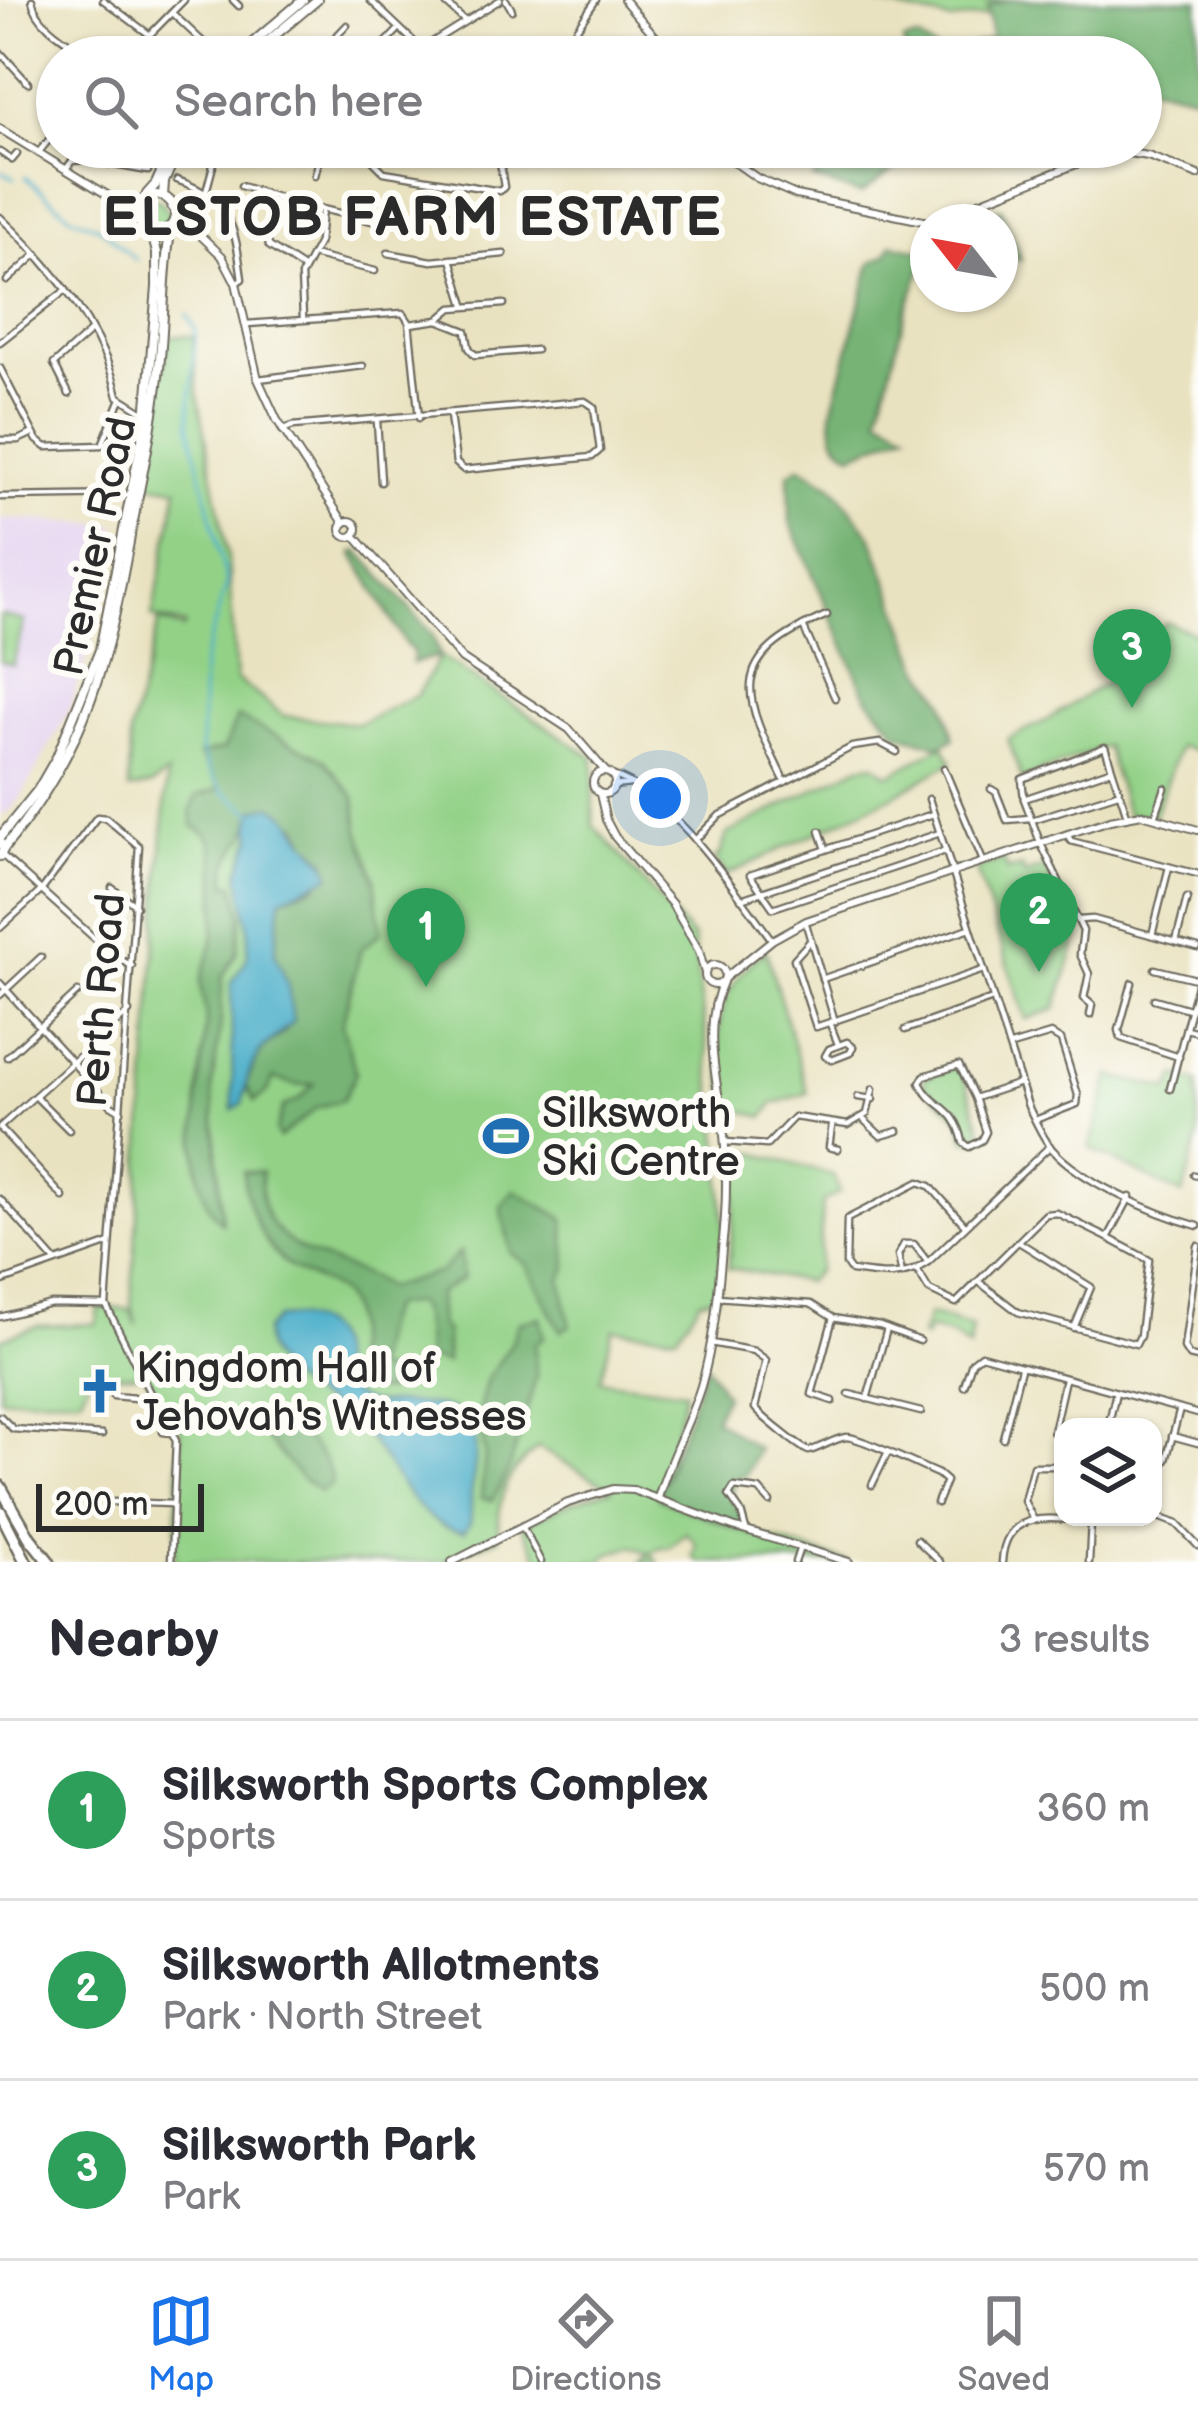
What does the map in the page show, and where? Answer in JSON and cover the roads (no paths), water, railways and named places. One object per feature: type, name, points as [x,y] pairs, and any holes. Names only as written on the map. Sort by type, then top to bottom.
[{"type":"highway","points":[[0,1486],[49,1562]]},
{"type":"highway","points":[[0,1511],[26,1562]]},
{"type":"main road","points":[[261,36],[303,0]]},
{"type":"main road","points":[[274,36],[317,0]]},
{"type":"main road","points":[[164,168],[137,214],[152,233],[171,230]]},
{"type":"main road","points":[[168,168],[163,196],[171,207]]},
{"type":"main road","points":[[142,199],[163,196]]},
{"type":"main road","name":"Premier Road","points":[[135,496],[154,420],[171,207]]},
{"type":"main road","name":"Premier Road","points":[[1,848],[35,809],[62,766],[93,699],[113,635],[147,414],[157,287],[152,233]]},
{"type":"street","points":[[32,0],[43,21],[62,36]]},
{"type":"street","points":[[103,0],[114,3],[150,35],[184,0]]},
{"type":"street","points":[[233,0],[239,6]]},
{"type":"street","points":[[370,0],[407,36]]},
{"type":"street","points":[[442,0],[466,21]]},
{"type":"street","points":[[442,36],[503,0],[512,10]]},
{"type":"street","points":[[583,0],[590,8]]},
{"type":"street","points":[[571,36],[596,0]]},
{"type":"street","points":[[625,0],[655,36]]},
{"type":"street","points":[[172,13],[197,36]]},
{"type":"street","points":[[336,36],[346,25]]},
{"type":"street","points":[[392,36],[399,29]]},
{"type":"street","points":[[0,52],[28,83]]},
{"type":"street","points":[[0,129],[36,152]]},
{"type":"street","points":[[0,152],[12,160],[17,154]]},
{"type":"street","points":[[1162,161],[1198,175]]},
{"type":"street","points":[[131,168],[148,171]]},
{"type":"street","points":[[206,192],[212,168]]},
{"type":"street","points":[[315,176],[317,168]]},
{"type":"street","points":[[380,168],[500,191],[501,168]]},
{"type":"street","points":[[743,168],[796,195],[928,222],[1070,168]]},
{"type":"street","points":[[66,169],[110,196],[141,223]]},
{"type":"street","points":[[176,180],[206,192],[227,212],[242,279],[236,283]]},
{"type":"street","points":[[241,186],[381,223]]},
{"type":"street","points":[[110,196],[142,199]]},
{"type":"street","points":[[276,197],[269,246],[304,268]]},
{"type":"street","points":[[171,207],[222,256],[236,283],[258,379],[282,430],[344,523],[355,524],[354,535],[462,659],[569,729],[609,773],[631,784],[695,840],[772,940]]},
{"type":"street","points":[[303,320],[304,268],[314,255],[322,209]]},
{"type":"street","points":[[0,218],[66,290],[107,356],[122,400]]},
{"type":"street","points":[[171,230],[195,229]]},
{"type":"street","points":[[388,253],[432,261],[504,254]]},
{"type":"street","points":[[7,281],[37,254]]},
{"type":"street","points":[[314,255],[375,271]]},
{"type":"street","points":[[451,260],[465,306]]},
{"type":"street","points":[[0,342],[66,290]]},
{"type":"street","points":[[439,320],[448,310],[504,304]]},
{"type":"street","points":[[247,324],[405,315],[410,324],[419,418]]},
{"type":"street","points":[[410,324],[439,320],[466,331],[475,356],[536,350]]},
{"type":"street","points":[[69,394],[55,369],[56,359],[92,331]]},
{"type":"street","points":[[258,379],[363,366]]},
{"type":"street","points":[[0,368],[33,433],[46,448],[97,448],[108,439],[115,408],[122,400]]},
{"type":"street","points":[[131,403],[148,398]]},
{"type":"street","points":[[122,400],[147,414]]},
{"type":"street","points":[[282,430],[585,401],[594,407],[600,450],[592,458],[464,470],[456,463],[451,415]]},
{"type":"street","points":[[376,420],[381,482]]},
{"type":"street","points":[[0,440],[18,440],[33,433]]},
{"type":"street","points":[[0,497],[135,496]]},
{"type":"street","points":[[785,782],[757,725],[751,686],[757,662],[787,633],[827,615]]},
{"type":"street","points":[[803,626],[835,698]]},
{"type":"street","points":[[695,840],[711,821],[861,744],[880,743],[895,750],[897,741]]},
{"type":"street","points":[[1090,1015],[1092,1006],[1084,998],[1089,974],[1080,954],[1084,939],[1079,920],[1040,842],[1022,779],[1105,748],[1127,815]]},
{"type":"street","points":[[594,758],[593,783],[605,820],[672,904],[700,951],[716,1004]]},
{"type":"street","points":[[944,768],[982,861]]},
{"type":"street","points":[[1024,799],[1112,769]]},
{"type":"street","points":[[596,775],[609,773]]},
{"type":"street","points":[[604,808],[611,789],[609,773]]},
{"type":"street","points":[[600,794],[631,784]]},
{"type":"street","points":[[1155,818],[1165,788]]},
{"type":"street","points":[[991,789],[1012,823],[1120,793]]},
{"type":"street","points":[[929,799],[1020,1083],[1050,1146],[1072,1168],[1198,1226]]},
{"type":"street","points":[[934,813],[750,874],[773,908],[945,851]]},
{"type":"street","points":[[658,1498],[700,1388],[717,1297],[725,1142],[713,1045],[716,1004],[724,980],[740,963],[806,921],[1067,833],[1127,815],[1198,830]]},
{"type":"street","name":"Perth Road","points":[[41,890],[90,822],[101,816],[142,851],[106,1305]]},
{"type":"street","points":[[820,831],[826,849]]},
{"type":"street","points":[[741,899],[940,833]]},
{"type":"street","points":[[1067,833],[1071,842],[1198,874]]},
{"type":"street","points":[[1,848],[120,961],[132,965]]},
{"type":"street","points":[[1152,935],[1169,867]]},
{"type":"street","points":[[112,888],[136,905]]},
{"type":"street","points":[[0,928],[41,890]]},
{"type":"street","points":[[1176,942],[1186,898]]},
{"type":"street","points":[[1079,920],[1094,919],[1198,948]]},
{"type":"street","points":[[806,921],[838,1044]]},
{"type":"street","points":[[822,979],[970,928]]},
{"type":"street","points":[[811,940],[794,959],[816,1027],[983,970]]},
{"type":"street","points":[[700,951],[719,965],[724,980]]},
{"type":"street","points":[[3,992],[41,957]]},
{"type":"street","points":[[705,974],[719,965],[740,963]]},
{"type":"street","points":[[1156,968],[1198,980],[1170,1089]]},
{"type":"street","points":[[711,985],[724,980]]},
{"type":"street","points":[[0,983],[3,992],[121,1111]]},
{"type":"street","points":[[1132,983],[1121,1038],[1179,1057]]},
{"type":"street","points":[[7,1057],[78,992]]},
{"type":"street","points":[[905,1030],[992,999]]},
{"type":"street","points":[[1154,1000],[1191,1009]]},
{"type":"street","points":[[63,1197],[0,1128],[129,1012]]},
{"type":"street","points":[[1186,1029],[1198,1032]]},
{"type":"street","points":[[1008,1047],[1051,1034],[1061,1040],[1077,1105],[1035,1120]]},
{"type":"street","points":[[959,1065],[975,1098],[986,1132],[969,1147],[957,1119],[922,1090],[920,1083],[924,1076],[959,1065]]},
{"type":"street","points":[[975,1098],[1020,1083]]},
{"type":"street","points":[[863,1119],[873,1089]]},
{"type":"street","points":[[35,1095],[69,1130]]},
{"type":"street","points":[[858,1097],[873,1100]]},
{"type":"street","points":[[725,1142],[767,1145],[794,1117],[832,1125],[863,1119]]},
{"type":"street","points":[[863,1119],[881,1136],[898,1131]]},
{"type":"street","points":[[832,1125],[829,1147],[838,1149]]},
{"type":"street","points":[[965,1225],[930,1186],[912,1184],[848,1219],[846,1264],[851,1270],[902,1274],[916,1270],[928,1262],[1050,1146]]},
{"type":"street","points":[[1108,1238],[1130,1197]]},
{"type":"street","points":[[0,1199],[55,1261]]},
{"type":"street","points":[[916,1270],[929,1290],[950,1303],[962,1300],[979,1282],[1019,1242],[1051,1212],[1148,1260],[1136,1344],[1018,1312],[979,1282]]},
{"type":"street","points":[[1019,1242],[1028,1252],[1091,1287],[1074,1328]]},
{"type":"street","points":[[0,1282],[110,1243]]},
{"type":"street","points":[[902,1274],[898,1255],[904,1244],[914,1244],[928,1262]]},
{"type":"street","points":[[1198,1246],[1184,1348],[1189,1356],[1198,1358]]},
{"type":"street","points":[[717,1297],[811,1304],[833,1318],[887,1328],[920,1341]]},
{"type":"street","points":[[0,1317],[51,1304],[106,1305],[150,1393],[147,1399],[113,1396]]},
{"type":"street","points":[[833,1318],[812,1394],[833,1401]]},
{"type":"street","points":[[867,1399],[887,1328]]},
{"type":"street","points":[[711,1343],[754,1352],[766,1360],[755,1408],[784,1429],[801,1449],[816,1450],[842,1437],[859,1438],[938,1474],[946,1481],[937,1503]]},
{"type":"street","points":[[964,1387],[972,1361],[981,1355],[1198,1414]]},
{"type":"street","points":[[1003,1438],[1021,1367]]},
{"type":"street","points":[[1053,1432],[1065,1379]]},
{"type":"street","points":[[1110,1418],[1116,1391]]},
{"type":"street","points":[[849,1394],[921,1412]]},
{"type":"street","points":[[1166,1460],[1180,1409]]},
{"type":"street","points":[[0,1416],[14,1429],[102,1435]]},
{"type":"street","points":[[163,1432],[172,1433],[176,1441],[171,1562]]},
{"type":"street","points":[[1172,1436],[1198,1443]]},
{"type":"street","points":[[872,1485],[887,1454]]},
{"type":"street","points":[[1034,1520],[1024,1502],[1034,1466],[1054,1466]]},
{"type":"street","points":[[746,1532],[741,1512],[729,1495],[734,1487],[759,1490],[770,1502]]},
{"type":"street","points":[[452,1562],[568,1503],[613,1489],[633,1490],[746,1532],[849,1562]]},
{"type":"street","points":[[113,1502],[174,1504]]},
{"type":"street","points":[[1162,1518],[1177,1524],[1198,1546]]},
{"type":"street","points":[[1002,1562],[1009,1535],[1025,1521],[1054,1520]]},
{"type":"street","points":[[522,1526],[537,1561]]},
{"type":"street","points":[[1089,1562],[1091,1526]]},
{"type":"street","points":[[917,1540],[940,1562]]},
{"type":"street","points":[[795,1562],[800,1547]]},
{"type":"water","points":[[270,805],[292,820],[330,876],[281,898],[275,953],[288,985],[293,1022],[261,1050],[248,1075],[243,1103],[233,1110],[231,983],[247,959],[249,930],[239,872],[252,838],[255,810]]},
{"type":"water","points":[[294,1317],[326,1330],[341,1376],[356,1397],[443,1407],[467,1419],[476,1444],[470,1523],[464,1532],[433,1520],[407,1494],[356,1425],[296,1385],[276,1365],[267,1349],[265,1330],[277,1318]]},
{"type":"waterway","points":[[0,171],[14,178]]},
{"type":"waterway","points":[[25,177],[71,216],[101,228],[136,260]]},
{"type":"waterway","points":[[187,315],[196,330],[189,423],[227,583],[203,662],[201,751],[223,791],[254,814]]},
{"type":"place","name":"Silksworth Park","points":[[1132,708]]},
{"type":"place","name":"Silksworth Allotments","points":[[1039,972]]},
{"type":"place","name":"Silksworth Sports Complex","points":[[426,987]]},
{"type":"place","name":"Silksworth Ski Centre","points":[[506,1136]]},
{"type":"place","name":"Kingdom Hall of Jehovah's Witnesses","points":[[100,1391]]},
{"type":"district","name":"ELSTOB FARM ESTATE","points":[[413,216]]}]
